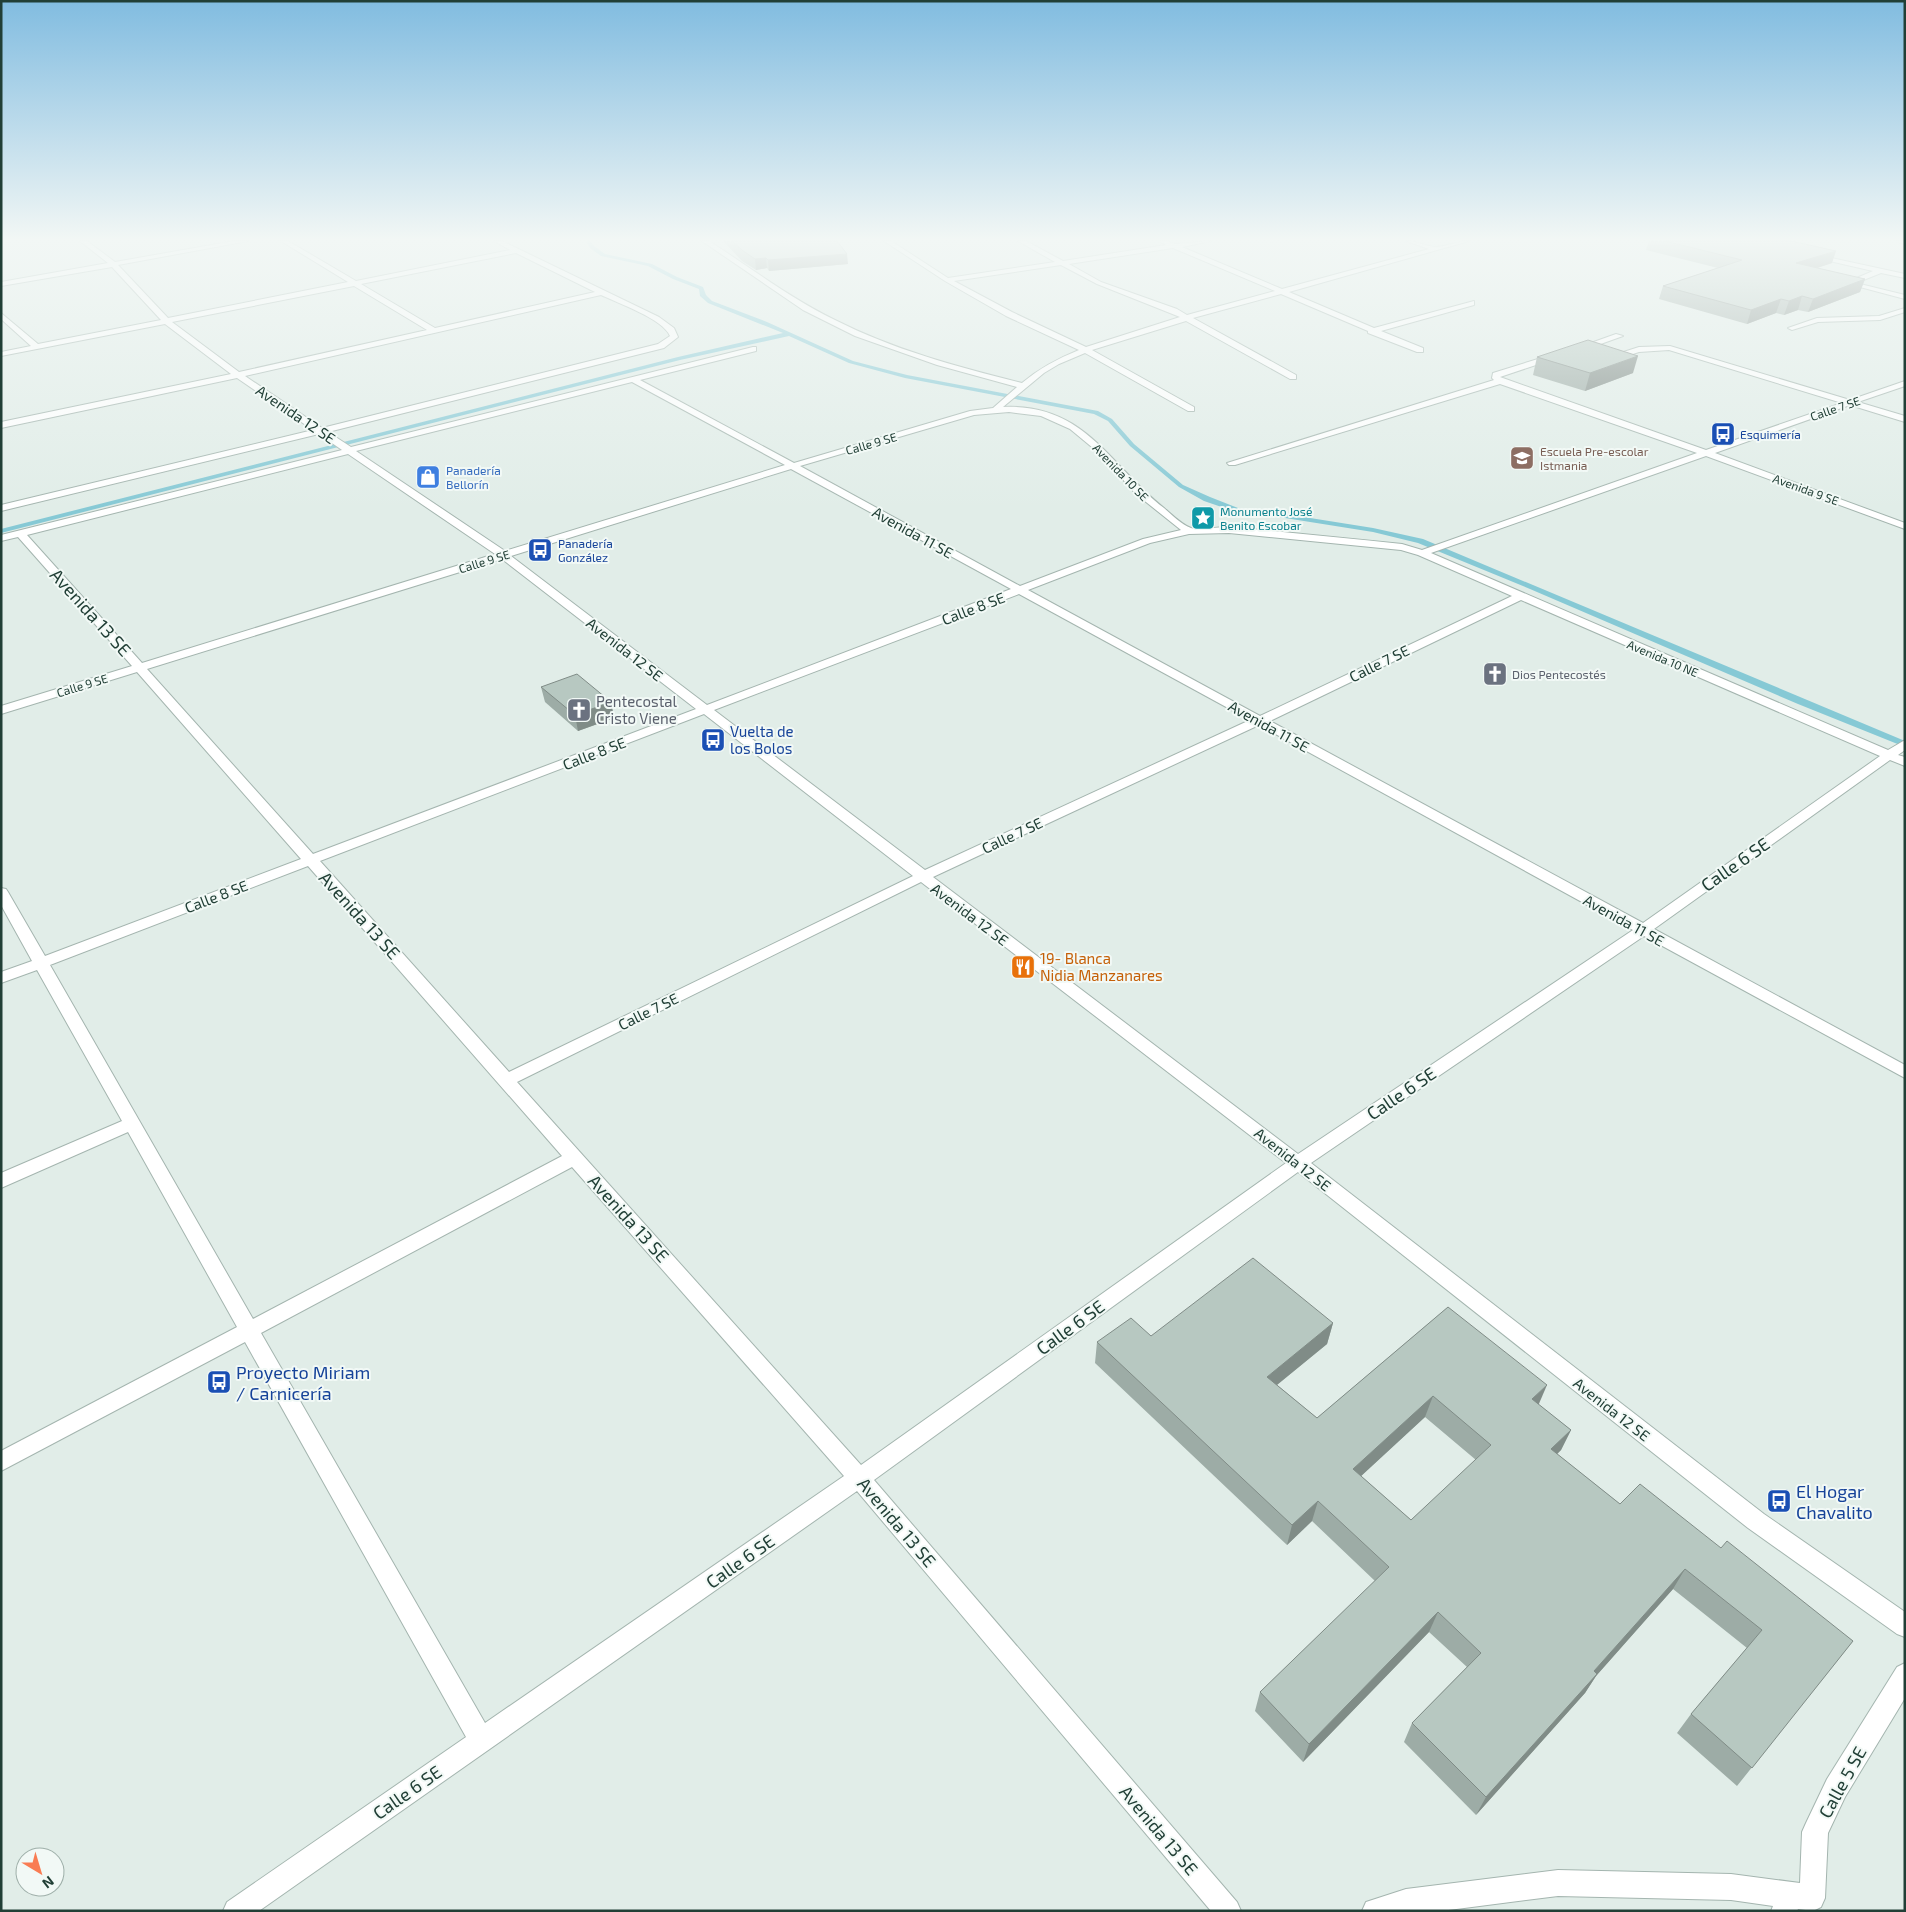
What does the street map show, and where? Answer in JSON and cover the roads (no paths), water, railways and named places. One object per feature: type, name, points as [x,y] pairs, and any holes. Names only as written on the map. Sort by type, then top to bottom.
[{"type":"street","points":[[18,330],[37,347]]},
{"type":"street","points":[[1,354],[120,330]]},
{"type":"street","name":"Avenida 12 SE","points":[[179,330],[238,374],[503,555],[921,877],[1298,1163],[1756,1521],[1905,1626]]},
{"type":"street","points":[[1,425],[432,330]]},
{"type":"street","points":[[2,507],[636,353],[670,341],[674,337],[671,330]]},
{"type":"street","points":[[853,330],[948,367],[1024,386]]},
{"type":"street","points":[[1043,330],[1085,350],[1191,409]]},
{"type":"street","points":[[999,406],[1056,362],[1085,350],[1147,330]]},
{"type":"street","points":[[1208,330],[1293,377]]},
{"type":"street","points":[[1371,331],[1420,350]]},
{"type":"street","points":[[1572,351],[1619,336]]},
{"type":"street","points":[[1611,359],[1638,348],[1670,348],[1905,419]]},
{"type":"street","points":[[1,538],[348,449],[753,349]]},
{"type":"street","points":[[1232,463],[1500,381],[1496,378],[1496,375],[1562,354]]},
{"type":"street","name":"Avenida 11 SE","points":[[633,379],[1905,1072]]},
{"type":"street","name":"Avenida 9 SE","points":[[1500,381],[1904,524]]},
{"type":"street","name":"Calle 7 SE","points":[[1427,551],[1905,383]]},
{"type":"street","name":"Calle 9 SE","points":[[1,710],[792,466],[999,406]]},
{"type":"street","name":"Avenida 10 SE","points":[[999,406],[1036,412],[1056,418],[1074,428],[1101,450],[1124,478],[1158,509],[1188,531]]},
{"type":"street","points":[[1188,531],[1229,530],[1301,536],[1427,551]]},
{"type":"street","name":"Calle 8 SE","points":[[1,978],[1147,541],[1188,531]]},
{"type":"street","name":"Avenida 13 SE","points":[[20,533],[859,1478],[1228,1911]]},
{"type":"street","name":"Avenida 10 NE","points":[[1427,551],[1520,596],[1898,753]]},
{"type":"street","name":"Calle 7 SE","points":[[507,1080],[921,877],[1260,721],[1520,596]]},
{"type":"street","name":"Calle 6 SE","points":[[236,1911],[859,1478],[1298,1163],[1643,930],[1898,753]]},
{"type":"street","points":[[1,892],[482,1740]]},
{"type":"street","points":[[1,1182],[132,1123]]},
{"type":"street","points":[[1,1462],[575,1157]]},
{"type":"street","name":"Calle 5 SE","points":[[1801,1904],[1815,1832],[1836,1788],[1905,1675]]},
{"type":"street","points":[[1375,1911],[1406,1902],[1558,1883],[1731,1887],[1801,1904]]},
{"type":"waterway","points":[[781,330],[851,362],[907,377],[1096,412],[1110,420],[1132,445],[1181,486],[1207,499],[1242,512],[1285,516],[1373,530],[1420,541],[1905,744]]},
{"type":"waterway","points":[[1,531],[680,358],[789,334]]},
{"type":"place","name":"Esquimería","points":[[1723,434]]},
{"type":"place","name":"Escuela Pre-escolar Istmania","points":[[1522,458]]},
{"type":"place","name":"Panadería Bellorín","points":[[428,477]]},
{"type":"place","name":"Monumento José Benito Escobar","points":[[1203,518]]},
{"type":"place","name":"Panadería González","points":[[540,550]]},
{"type":"place","name":"Dios Pentecostés","points":[[1495,674]]},
{"type":"place","name":"Pentecostal Cristo Viene","points":[[579,710]]},
{"type":"place","name":"Vuelta de los Bolos","points":[[713,740]]},
{"type":"place","name":"19- Blanca Nidia Manzanares","points":[[1023,967]]},
{"type":"place","name":"Proyecto Miriam / Carnicería","points":[[219,1382]]},
{"type":"place","name":"El Hogar Chavalito","points":[[1779,1501]]}]
